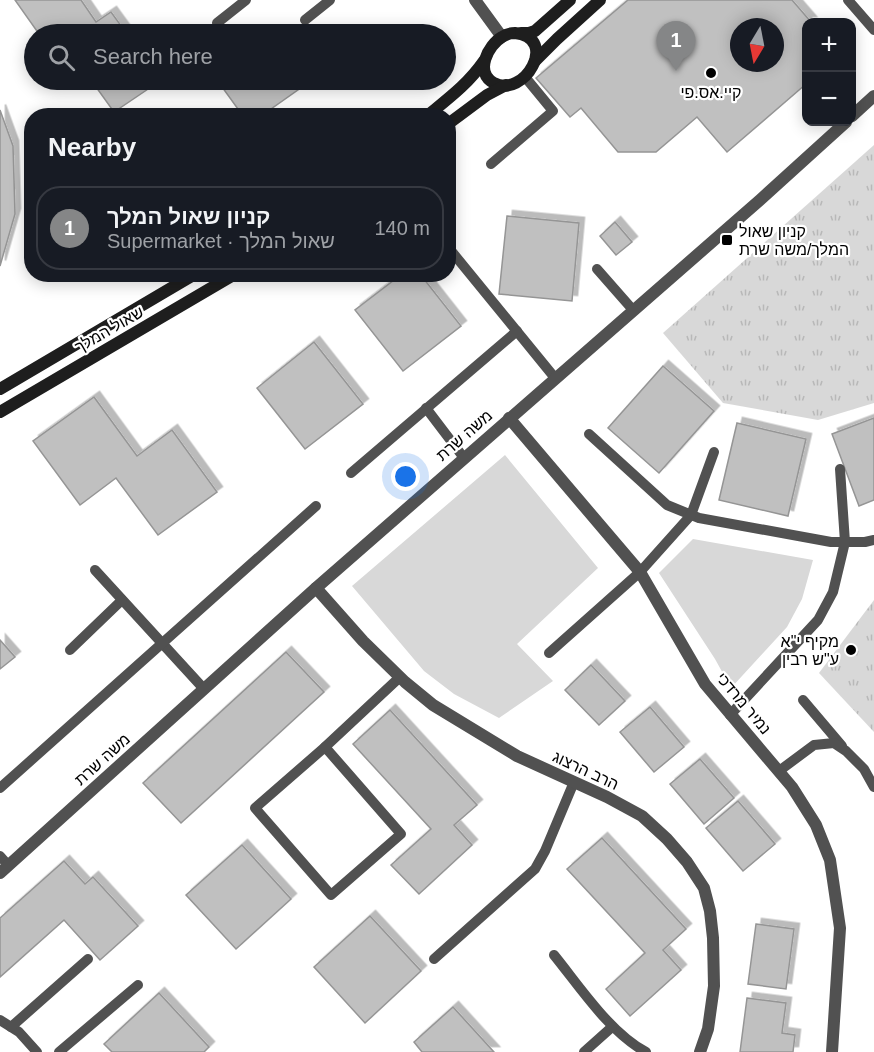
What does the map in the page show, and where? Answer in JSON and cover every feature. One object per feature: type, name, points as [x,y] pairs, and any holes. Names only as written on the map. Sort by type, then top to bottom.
[{"type":"street","points":[[475,0],[502,37]]},
{"type":"street","points":[[437,108],[469,81],[492,47],[502,37],[535,30],[570,0]]},
{"type":"street","points":[[456,118],[487,95],[525,77],[535,61],[600,0]]},
{"type":"street","points":[[521,33],[535,43],[537,48],[535,61]]},
{"type":"street","points":[[484,61],[484,73],[487,78],[496,84],[506,85]]},
{"type":"street","points":[[856,112],[874,96]]},
{"type":"street","name":"משה שרת","points":[[3,865],[842,126]]},
{"type":"street","name":"שאול המלך","points":[[0,389],[181,282]]},
{"type":"street","name":"שאול המלך","points":[[0,412],[221,282]]},
{"type":"street","name":"נמיר מרדכי","points":[[509,418],[640,572],[705,684],[792,787],[816,825],[830,860],[840,928],[832,1052]]},
{"type":"street","name":"הרב הרצוג","points":[[316,588],[363,641],[433,705],[517,756],[607,797],[642,816],[680,854],[704,888],[711,911],[714,986],[708,1029],[700,1052]]},
{"type":"lane","points":[[217,23],[246,0]]},
{"type":"lane","points":[[305,20],[330,0]]},
{"type":"lane","points":[[848,0],[874,30]]},
{"type":"lane","points":[[491,164],[553,111],[525,77]]},
{"type":"lane","points":[[456,257],[555,378]]},
{"type":"lane","points":[[597,269],[633,310]]},
{"type":"lane","points":[[351,473],[517,331]]},
{"type":"lane","points":[[426,408],[464,458]]},
{"type":"lane","points":[[589,434],[667,505],[699,518],[831,542],[874,540]]},
{"type":"lane","points":[[549,653],[640,572],[691,515],[714,452]]},
{"type":"lane","points":[[730,715],[819,620],[833,592],[845,542],[840,469]]},
{"type":"lane","points":[[0,788],[316,506]]},
{"type":"lane","points":[[95,570],[204,689]]},
{"type":"lane","points":[[70,650],[122,600]]},
{"type":"lane","points":[[325,747],[401,834],[331,895],[255,808],[400,677]]},
{"type":"lane","points":[[803,700],[864,769],[874,787]]},
{"type":"lane","points":[[779,771],[814,745],[834,743],[846,751]]},
{"type":"lane","points":[[434,959],[535,869],[574,782]]},
{"type":"lane","points":[[554,956],[612,1027],[646,1052]]},
{"type":"lane","points":[[11,1027],[88,958]]},
{"type":"lane","points":[[58,1052],[138,985]]},
{"type":"lane","points":[[0,1020],[19,1032],[37,1052]]},
{"type":"lane","points":[[584,1052],[612,1027]]},
{"type":"green space","points":[[874,145],[874,403],[818,420],[723,403],[663,333]]},
{"type":"green space","points":[[505,455],[598,568],[517,644],[553,681],[499,718],[454,694],[424,671],[352,586]]},
{"type":"green space","points":[[693,539],[813,560],[802,599],[787,627],[731,688],[715,659],[659,573]]},
{"type":"green space","name":"מקיף י\"א ע\"ש רבין","points":[[874,600],[874,732],[819,673]]},
{"type":"building","points":[[15,0],[81,0],[96,22],[111,12],[120,24],[32,24]]},
{"type":"building","points":[[628,0],[792,0],[808,18],[802,18],[802,87],[727,152],[697,117],[656,152],[618,152],[581,108],[570,117],[536,78]]},
{"type":"building","points":[[98,90],[147,90],[120,108],[111,108]]},
{"type":"building","points":[[224,90],[298,90],[272,108],[237,108]]},
{"type":"building","points":[[0,110],[13,146],[15,214],[0,266]]},
{"type":"building","points":[[507,216],[579,223],[572,301],[499,294]]},
{"type":"building","points":[[615,222],[632,242],[616,255],[600,236]]},
{"type":"building","points":[[392,282],[426,282],[461,326],[403,371],[355,310]]},
{"type":"building","points":[[314,342],[363,404],[305,449],[257,388]]},
{"type":"building","points":[[663,366],[714,411],[659,473],[608,428]]},
{"type":"building","points":[[94,397],[137,456],[172,430],[217,492],[158,535],[116,478],[80,505],[33,441]]},
{"type":"building","points":[[874,418],[874,500],[859,506],[832,434]]},
{"type":"building","points":[[737,423],[806,439],[788,516],[719,500]]},
{"type":"building","points":[[0,640],[15,657],[0,669]]},
{"type":"building","points":[[286,652],[324,692],[181,823],[143,783]]},
{"type":"building","points":[[591,665],[625,701],[599,725],[565,690]]},
{"type":"building","points":[[650,707],[684,747],[654,772],[620,732]]},
{"type":"building","points":[[390,710],[477,805],[454,825],[472,845],[419,894],[391,865],[431,829],[353,744]]},
{"type":"building","points":[[700,759],[734,798],[704,824],[670,784]]},
{"type":"building","points":[[738,801],[775,844],[743,871],[706,828]]},
{"type":"building","points":[[602,838],[686,929],[663,950],[681,970],[630,1016],[606,989],[645,953],[567,869]]},
{"type":"building","points":[[242,845],[291,899],[236,949],[186,895]]},
{"type":"building","points":[[64,861],[85,884],[93,877],[138,926],[100,960],[64,920],[0,977],[0,918]]},
{"type":"building","points":[[370,916],[421,971],[365,1023],[314,967]]},
{"type":"building","points":[[756,924],[794,929],[786,989],[748,984]]},
{"type":"building","points":[[159,993],[209,1047],[204,1052],[112,1052],[104,1044]]},
{"type":"building","points":[[747,998],[786,1003],[782,1033],[795,1035],[793,1052],[740,1052]]},
{"type":"building","points":[[453,1007],[494,1052],[422,1052],[414,1042]]},
{"type":"place","name":"קניון שאול המלך","points":[[676,71]]},
{"type":"place","name":"קיי.אס.פי","points":[[711,73]]},
{"type":"place","name":"קניון שאול המלך/משה שרת","points":[[727,240]]},
{"type":"place","name":"מקיף י\"א ע\"ש רבין","points":[[851,650]]}]
